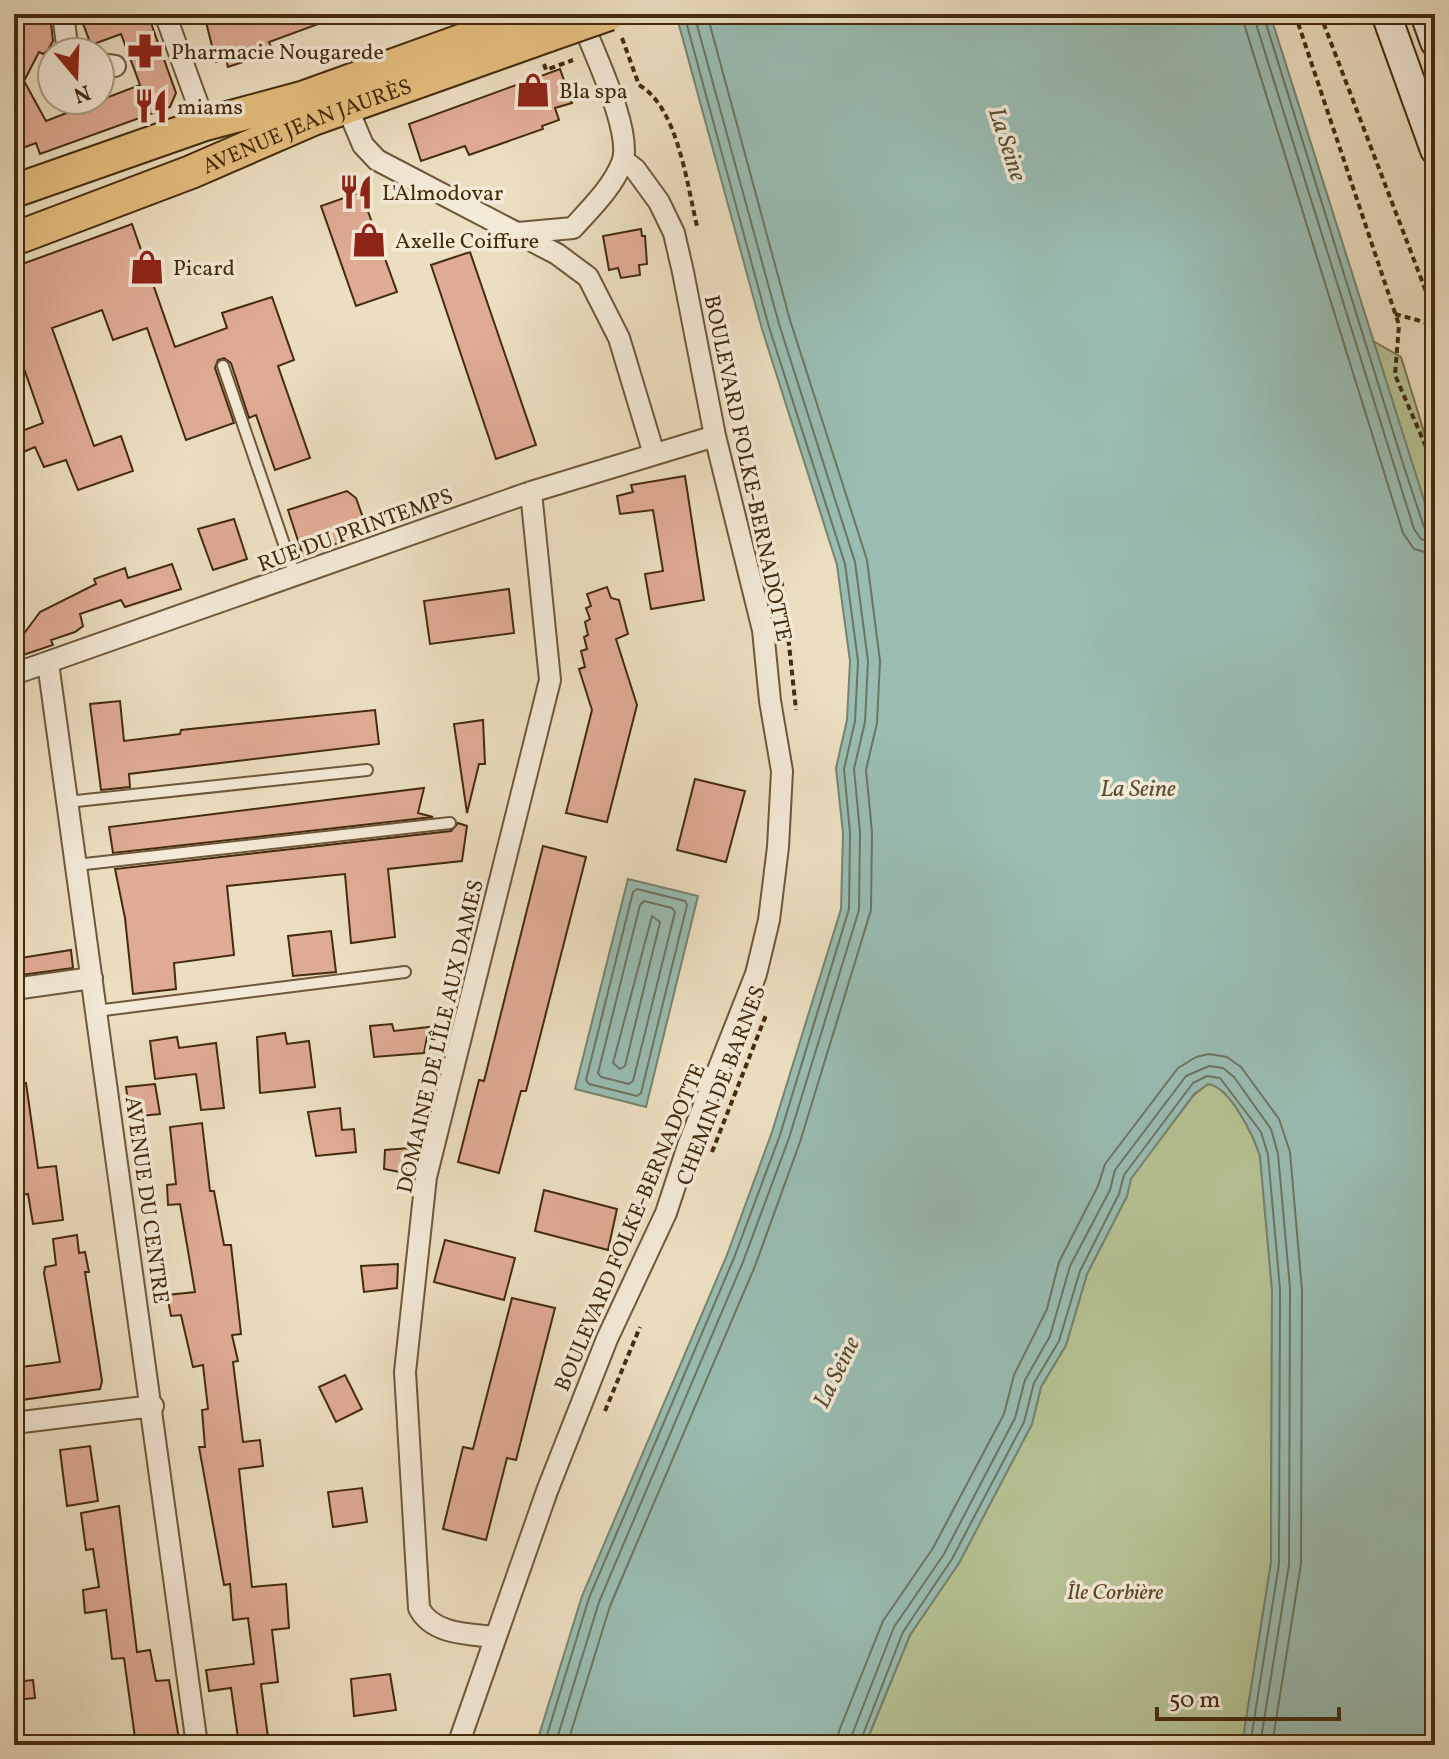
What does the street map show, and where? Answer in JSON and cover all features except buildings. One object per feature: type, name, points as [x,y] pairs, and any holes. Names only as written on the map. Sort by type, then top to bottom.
[{"type":"main road","points":[[542,25],[609,14]]},
{"type":"main road","points":[[1386,14],[1435,150]]},
{"type":"main road","points":[[1425,14],[1435,42]]},
{"type":"main road","name":"AVENUE JEAN JAURÈS","points":[[14,191],[205,124],[307,109],[347,107],[542,25]]},
{"type":"main road","name":"AVENUE JEAN JAURÈS","points":[[14,239],[191,172],[307,109],[542,25]]},
{"type":"main road","points":[[14,210],[307,109]]},
{"type":"main road","points":[[14,219],[218,147],[307,109]]},
{"type":"street","points":[[63,14],[66,36]]},
{"type":"street","points":[[165,14],[205,124]]},
{"type":"street","points":[[518,233],[573,228],[611,185],[623,160],[624,141],[619,122],[579,14]]},
{"type":"street","points":[[347,107],[363,145],[377,160],[580,269]]},
{"type":"street","name":"BOULEVARD FOLKE-BERNADOTTE","points":[[458,1745],[494,1637],[602,1353],[666,1213],[688,1146],[725,1060],[756,974],[769,920],[782,771],[770,701],[763,630],[715,436],[674,233],[659,202],[635,169],[623,160]]},
{"type":"street","points":[[573,228],[580,269],[608,311],[619,338],[654,454]]},
{"type":"street","name":"RUE DU PRINTEMPS","points":[[14,674],[531,492],[715,436]]},
{"type":"street","name":"DOMAINE DE L'ÎLE AUX DAMES","points":[[494,1637],[437,1627],[425,1620],[419,1608],[405,1372],[426,1177],[550,680],[531,492]]},
{"type":"street","name":"AVENUE DU CENTRE","points":[[48,663],[153,1406],[197,1745]]},
{"type":"street","points":[[14,989],[92,978]]},
{"type":"street","points":[[14,1423],[153,1406]]},
{"type":"lane","points":[[223,366],[295,576]]},
{"type":"lane","points":[[67,802],[367,770]]},
{"type":"lane","points":[[76,865],[450,823]]},
{"type":"lane","points":[[96,1011],[405,972]]},
{"type":"path","points":[[1295,14],[1399,325],[1395,375],[1430,456],[1435,489]]},
{"type":"path","points":[[1320,14],[1435,315]]},
{"type":"path","points":[[624,42],[639,85],[651,91],[675,134],[699,234]]},
{"type":"path","points":[[1395,314],[1435,325]]},
{"type":"path","points":[[756,502],[783,588],[795,670],[796,715]]},
{"type":"path","name":"CHEMIN DE BARNES","points":[[708,1161],[767,1012]]},
{"type":"path","points":[[601,1421],[645,1313]]},
{"type":"green space","points":[[1373,341],[1401,357],[1435,468],[1435,535]]},
{"type":"green space","name":"Île Corbière","points":[[1208,1084],[1225,1093],[1233,1103],[1247,1125],[1260,1156],[1272,1290],[1271,1563],[1242,1745],[865,1745],[910,1635],[959,1563],[1032,1424],[1041,1387],[1066,1345],[1087,1274],[1127,1196],[1130,1179],[1194,1095]]},
{"type":"water","name":"La Seine","points":[[676,14],[1270,14],[1435,535],[1435,1745],[1242,1745],[1271,1563],[1272,1290],[1260,1156],[1247,1125],[1233,1103],[1225,1093],[1208,1084],[1194,1094],[1131,1179],[1127,1196],[1087,1274],[1066,1345],[1041,1387],[1032,1424],[959,1563],[910,1635],[865,1745],[536,1745],[582,1596],[727,1255],[772,1132],[841,909],[843,833],[836,768],[847,720],[850,661],[837,565],[762,329]]},
{"type":"water","points":[[628,879],[698,896],[646,1107],[575,1089]]},
{"type":"place","name":"Pharmacie Nougarede","points":[[145,51]]},
{"type":"place","name":"Bla spa","points":[[533,90]]},
{"type":"place","name":"miams","points":[[151,106]]},
{"type":"place","name":"L'Almodovar","points":[[356,192]]},
{"type":"place","name":"Axelle Coiffure","points":[[369,240]]},
{"type":"place","name":"Picard","points":[[147,267]]}]
